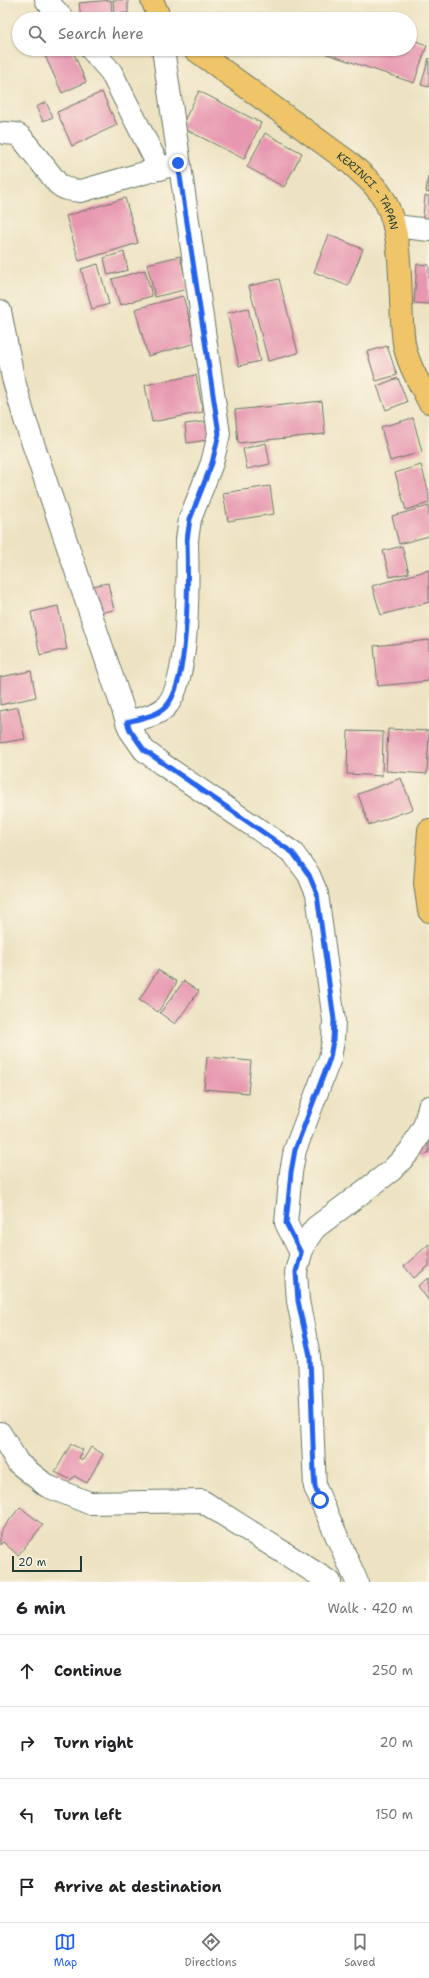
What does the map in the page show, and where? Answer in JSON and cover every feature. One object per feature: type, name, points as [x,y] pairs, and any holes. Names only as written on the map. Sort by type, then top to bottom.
[{"type":"highway","name":"KERINCI - TAPAN","points":[[204,56],[350,163],[372,182],[385,201],[395,226],[404,344],[413,370],[429,402]]},
{"type":"highway","points":[[429,830],[425,882],[429,911]]},
{"type":"street","points":[[46,0],[57,12]]},
{"type":"street","points":[[96,56],[111,72],[169,166]]},
{"type":"street","points":[[127,722],[157,713],[168,705],[174,693],[182,665],[187,577],[187,540],[190,519],[212,463],[219,434],[169,166],[163,56]]},
{"type":"street","points":[[4,133],[16,134],[21,137],[58,184],[64,189],[81,191],[169,166]]},
{"type":"street","points":[[395,226],[429,230]]},
{"type":"street","points":[[0,311],[13,378],[26,423],[130,730],[144,750],[293,853],[309,875],[317,894],[334,1020],[330,1058],[295,1150],[291,1172],[286,1223],[301,1253]]},
{"type":"street","points":[[357,1582],[315,1487],[310,1356],[298,1301],[296,1272],[306,1241],[315,1228],[392,1170],[410,1151],[425,1124],[429,1107]]},
{"type":"street","points":[[0,1433],[18,1463],[47,1486],[89,1503],[202,1500],[330,1582]]},
{"type":"building","points":[[111,0],[112,12],[80,12],[79,3]]},
{"type":"building","points":[[113,0],[128,0],[128,12],[114,12]]},
{"type":"building","points":[[417,41],[427,45],[414,83],[333,56],[417,56]]},
{"type":"building","points":[[45,56],[75,56],[86,82],[62,93]]},
{"type":"building","points":[[429,58],[429,87],[421,85]]},
{"type":"building","points":[[199,91],[261,123],[244,159],[181,127]]},
{"type":"building","points":[[102,92],[117,125],[72,146],[57,112]]},
{"type":"building","points":[[46,102],[53,117],[43,121],[36,107]]},
{"type":"building","points":[[265,133],[302,153],[284,187],[247,167]]},
{"type":"building","points":[[429,176],[429,193],[426,192]]},
{"type":"building","points":[[425,196],[429,196],[429,226],[422,225]]},
{"type":"building","points":[[125,198],[138,243],[79,261],[66,216]]},
{"type":"building","points":[[329,235],[363,249],[348,286],[314,272]]},
{"type":"building","points":[[124,252],[128,270],[108,275],[104,258]]},
{"type":"building","points":[[180,256],[188,289],[155,297],[147,264]]},
{"type":"building","points":[[98,264],[109,304],[92,309],[81,269]]},
{"type":"building","points":[[417,264],[429,265],[429,304],[414,303]]},
{"type":"building","points":[[145,270],[152,296],[120,305],[112,279]]},
{"type":"building","points":[[279,279],[298,353],[268,361],[249,286]]},
{"type":"building","points":[[183,296],[196,343],[148,356],[135,309]]},
{"type":"building","points":[[248,308],[260,361],[239,366],[227,313]]},
{"type":"building","points":[[387,346],[397,375],[376,381],[367,352]]},
{"type":"building","points":[[196,375],[203,412],[152,422],[145,385]]},
{"type":"building","points":[[398,378],[407,402],[386,410],[377,386]]},
{"type":"building","points":[[322,401],[325,434],[238,443],[235,410]]},
{"type":"building","points":[[413,418],[422,452],[390,461],[381,427]]},
{"type":"building","points":[[211,421],[214,439],[187,443],[185,424]]},
{"type":"building","points":[[266,443],[270,464],[247,469],[243,449]]},
{"type":"building","points":[[421,465],[429,493],[429,503],[406,510],[395,473]]},
{"type":"building","points":[[270,486],[274,514],[228,521],[223,493]]},
{"type":"building","points":[[429,506],[429,536],[399,544],[392,516]]},
{"type":"building","points":[[402,546],[409,573],[390,577],[383,551]]},
{"type":"building","points":[[429,570],[429,602],[381,615],[372,586]]},
{"type":"building","points":[[108,583],[114,610],[92,614],[87,587]]},
{"type":"building","points":[[58,606],[67,649],[40,655],[31,612]]},
{"type":"building","points":[[429,640],[429,681],[378,686],[374,646]]},
{"type":"building","points":[[31,671],[36,697],[0,705],[0,677]]},
{"type":"building","points":[[18,707],[25,739],[0,743],[0,711]]},
{"type":"building","points":[[388,729],[429,731],[427,774],[386,771]]},
{"type":"building","points":[[348,731],[383,732],[382,776],[347,774]]},
{"type":"building","points":[[401,778],[413,809],[369,825],[358,794]]},
{"type":"building","points":[[158,970],[177,982],[158,1012],[139,1000]]},
{"type":"building","points":[[184,981],[199,991],[175,1024],[160,1013]]},
{"type":"building","points":[[207,1057],[251,1061],[248,1093],[204,1089]]},
{"type":"building","points":[[429,1135],[429,1152],[423,1156],[415,1145]]},
{"type":"building","points":[[429,1244],[429,1266],[414,1278],[404,1266]]},
{"type":"building","points":[[429,1278],[429,1301],[418,1286]]},
{"type":"building","points":[[71,1444],[83,1450],[79,1458],[83,1460],[91,1447],[103,1454],[87,1483],[74,1476],[71,1480],[55,1472]]},
{"type":"building","points":[[20,1507],[43,1525],[18,1555],[3,1542],[0,1545],[0,1532]]},
{"type":"route","points":[[178,163],[219,434],[212,463],[190,519],[187,540],[188,570],[182,665],[174,693],[168,705],[164,709],[157,713],[127,722],[130,730],[144,750],[162,764],[293,853],[309,875],[317,894],[334,1020],[333,1040],[330,1058],[295,1150],[291,1172],[286,1223],[301,1253],[296,1272],[298,1301],[310,1356],[314,1474],[315,1487],[320,1500]]}]
